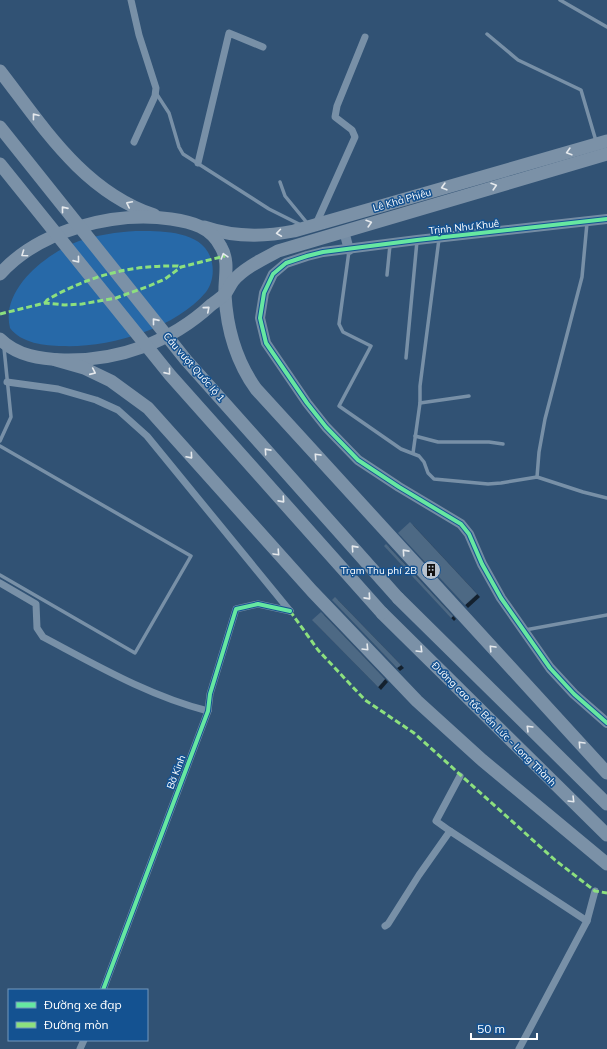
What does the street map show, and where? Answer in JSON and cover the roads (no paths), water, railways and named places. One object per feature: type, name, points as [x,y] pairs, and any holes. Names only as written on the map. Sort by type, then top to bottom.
[{"type":"highway","points":[[0,71],[57,146],[93,182],[122,200],[165,218]]},
{"type":"highway","name":"Cầu vượt Quốc lộ 1","points":[[0,127],[186,360],[398,598],[607,804]]},
{"type":"highway","name":"Lê Khả Phiêu","points":[[165,218],[219,231],[244,235],[269,235],[310,226],[602,143]]},
{"type":"highway","name":"Lê Khả Phiêu","points":[[56,360],[107,357],[152,344],[192,321],[225,294],[234,281],[256,263],[284,249],[607,154]]},
{"type":"highway","name":"Đường cao tốc Bến Lức - Long Thành","points":[[0,164],[170,375],[382,613],[607,835]]},
{"type":"highway","points":[[0,274],[28,251],[74,229],[120,218],[165,218]]},
{"type":"highway","points":[[195,224],[209,232],[222,249],[227,264],[225,294],[233,346],[242,368],[256,389],[607,773]]},
{"type":"highway","points":[[4,344],[39,358],[56,360],[84,368],[111,381],[148,408],[292,569],[417,701],[482,760],[607,864]]},
{"type":"street","points":[[130,0],[139,35],[155,82],[156,92],[134,142]]},
{"type":"street","points":[[198,163],[229,33],[264,46]]},
{"type":"street","points":[[310,226],[355,137],[352,130],[335,117],[337,106],[365,37]]},
{"type":"street","name":"Trịnh Như Khuê","points":[[607,219],[324,252],[286,263],[273,274],[264,293],[260,318],[266,343],[326,427],[358,460],[398,487],[461,524],[469,534],[482,564],[497,591],[550,668],[574,694],[607,723]]},
{"type":"street","points":[[344,231],[349,250]]},
{"type":"street","points":[[320,238],[324,252]]},
{"type":"street","name":"Bờ Kinh","points":[[8,382],[58,389],[96,400],[118,410],[147,436],[290,611],[258,604],[236,609],[210,694],[208,710],[103,989]]},
{"type":"street","points":[[0,583],[36,604],[37,628],[43,637],[140,686],[185,705],[208,710]]},
{"type":"street","points":[[460,776],[436,819],[437,822],[587,921]]},
{"type":"street","points":[[384,926],[388,924],[419,875],[450,832]]},
{"type":"street","points":[[519,1049],[587,921],[595,890]]},
{"type":"lane","points":[[560,0],[607,28]]},
{"type":"lane","points":[[487,34],[518,60],[581,90],[602,143]]},
{"type":"lane","points":[[156,92],[169,112],[180,150],[187,157],[269,209],[310,226]]},
{"type":"lane","points":[[280,182],[289,201],[310,226]]},
{"type":"lane","points":[[537,477],[539,452],[545,419],[582,277],[587,222]]},
{"type":"lane","points":[[413,453],[439,238]]},
{"type":"lane","points":[[406,358],[417,240]]},
{"type":"lane","points":[[387,275],[390,244]]},
{"type":"lane","points":[[349,250],[339,324],[343,332],[371,346],[339,406],[401,449],[422,458],[428,473],[434,479],[488,484],[537,477],[607,498]]},
{"type":"lane","points":[[0,441],[11,417],[4,344]]},
{"type":"lane","points":[[420,403],[469,396]]},
{"type":"lane","points":[[415,436],[438,442],[478,444],[490,442],[503,444]]},
{"type":"lane","points":[[0,446],[190,556],[135,653],[0,575]]},
{"type":"lane","points":[[524,630],[607,615]]},
{"type":"place","name":"Trạm Thu phí 2B","points":[[431,570]]}]
